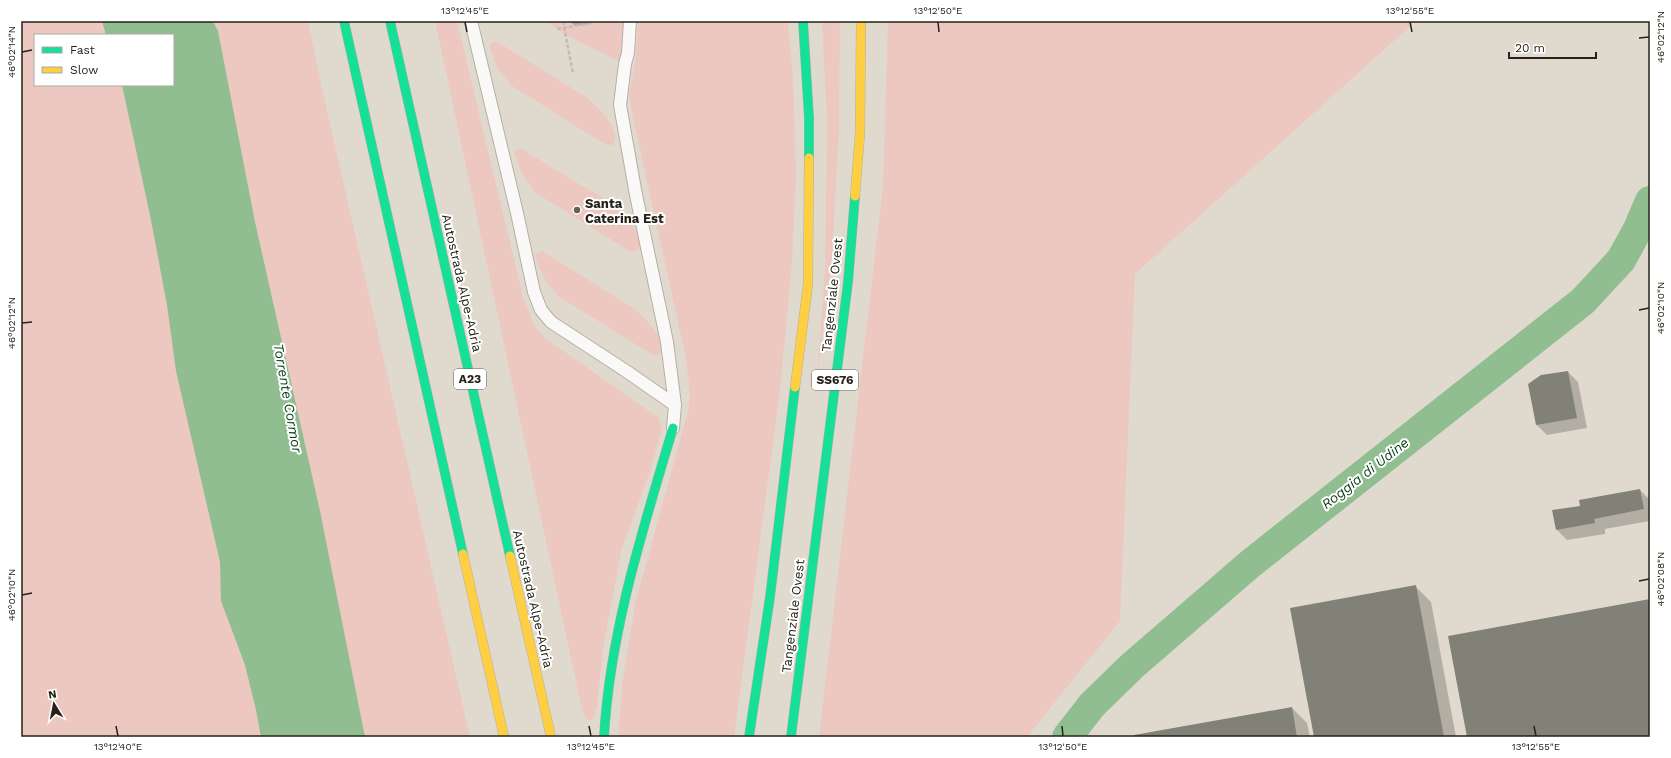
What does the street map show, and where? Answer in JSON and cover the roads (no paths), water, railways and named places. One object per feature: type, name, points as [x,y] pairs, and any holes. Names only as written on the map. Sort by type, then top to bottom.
[{"type":"highway","points":[[344,21],[504,737]]},
{"type":"highway","name":"Autostrada Alpe-Adria","points":[[390,21],[551,737]]},
{"type":"highway","name":"Tangenziale Ovest","points":[[749,737],[770,597],[808,284],[809,118],[803,21]]},
{"type":"highway","name":"Tangenziale Ovest","points":[[791,737],[848,282],[860,134],[861,21]]},
{"type":"highway","points":[[604,737],[608,686],[634,559],[673,428]]},
{"type":"lane","points":[[471,21],[517,212],[534,292],[541,310],[551,322],[675,405]]},
{"type":"lane","points":[[630,21],[628,53],[625,64],[620,105],[638,202],[667,342],[675,405],[673,428]]},
{"type":"water","name":"Torrente Cormor","points":[[102,21],[213,21],[218,31],[255,222],[320,511],[365,737],[261,737],[245,665],[221,601],[220,562],[176,371],[167,305],[151,220],[122,86],[174,86],[174,34],[106,34]]},
{"type":"waterway","name":"Roggia di Udine","points":[[1067,737],[1092,705],[1132,666],[1250,564],[1583,301],[1621,260],[1638,229],[1650,201]]},
{"type":"place","name":"Santa Caterina Est","points":[[577,210]]}]
